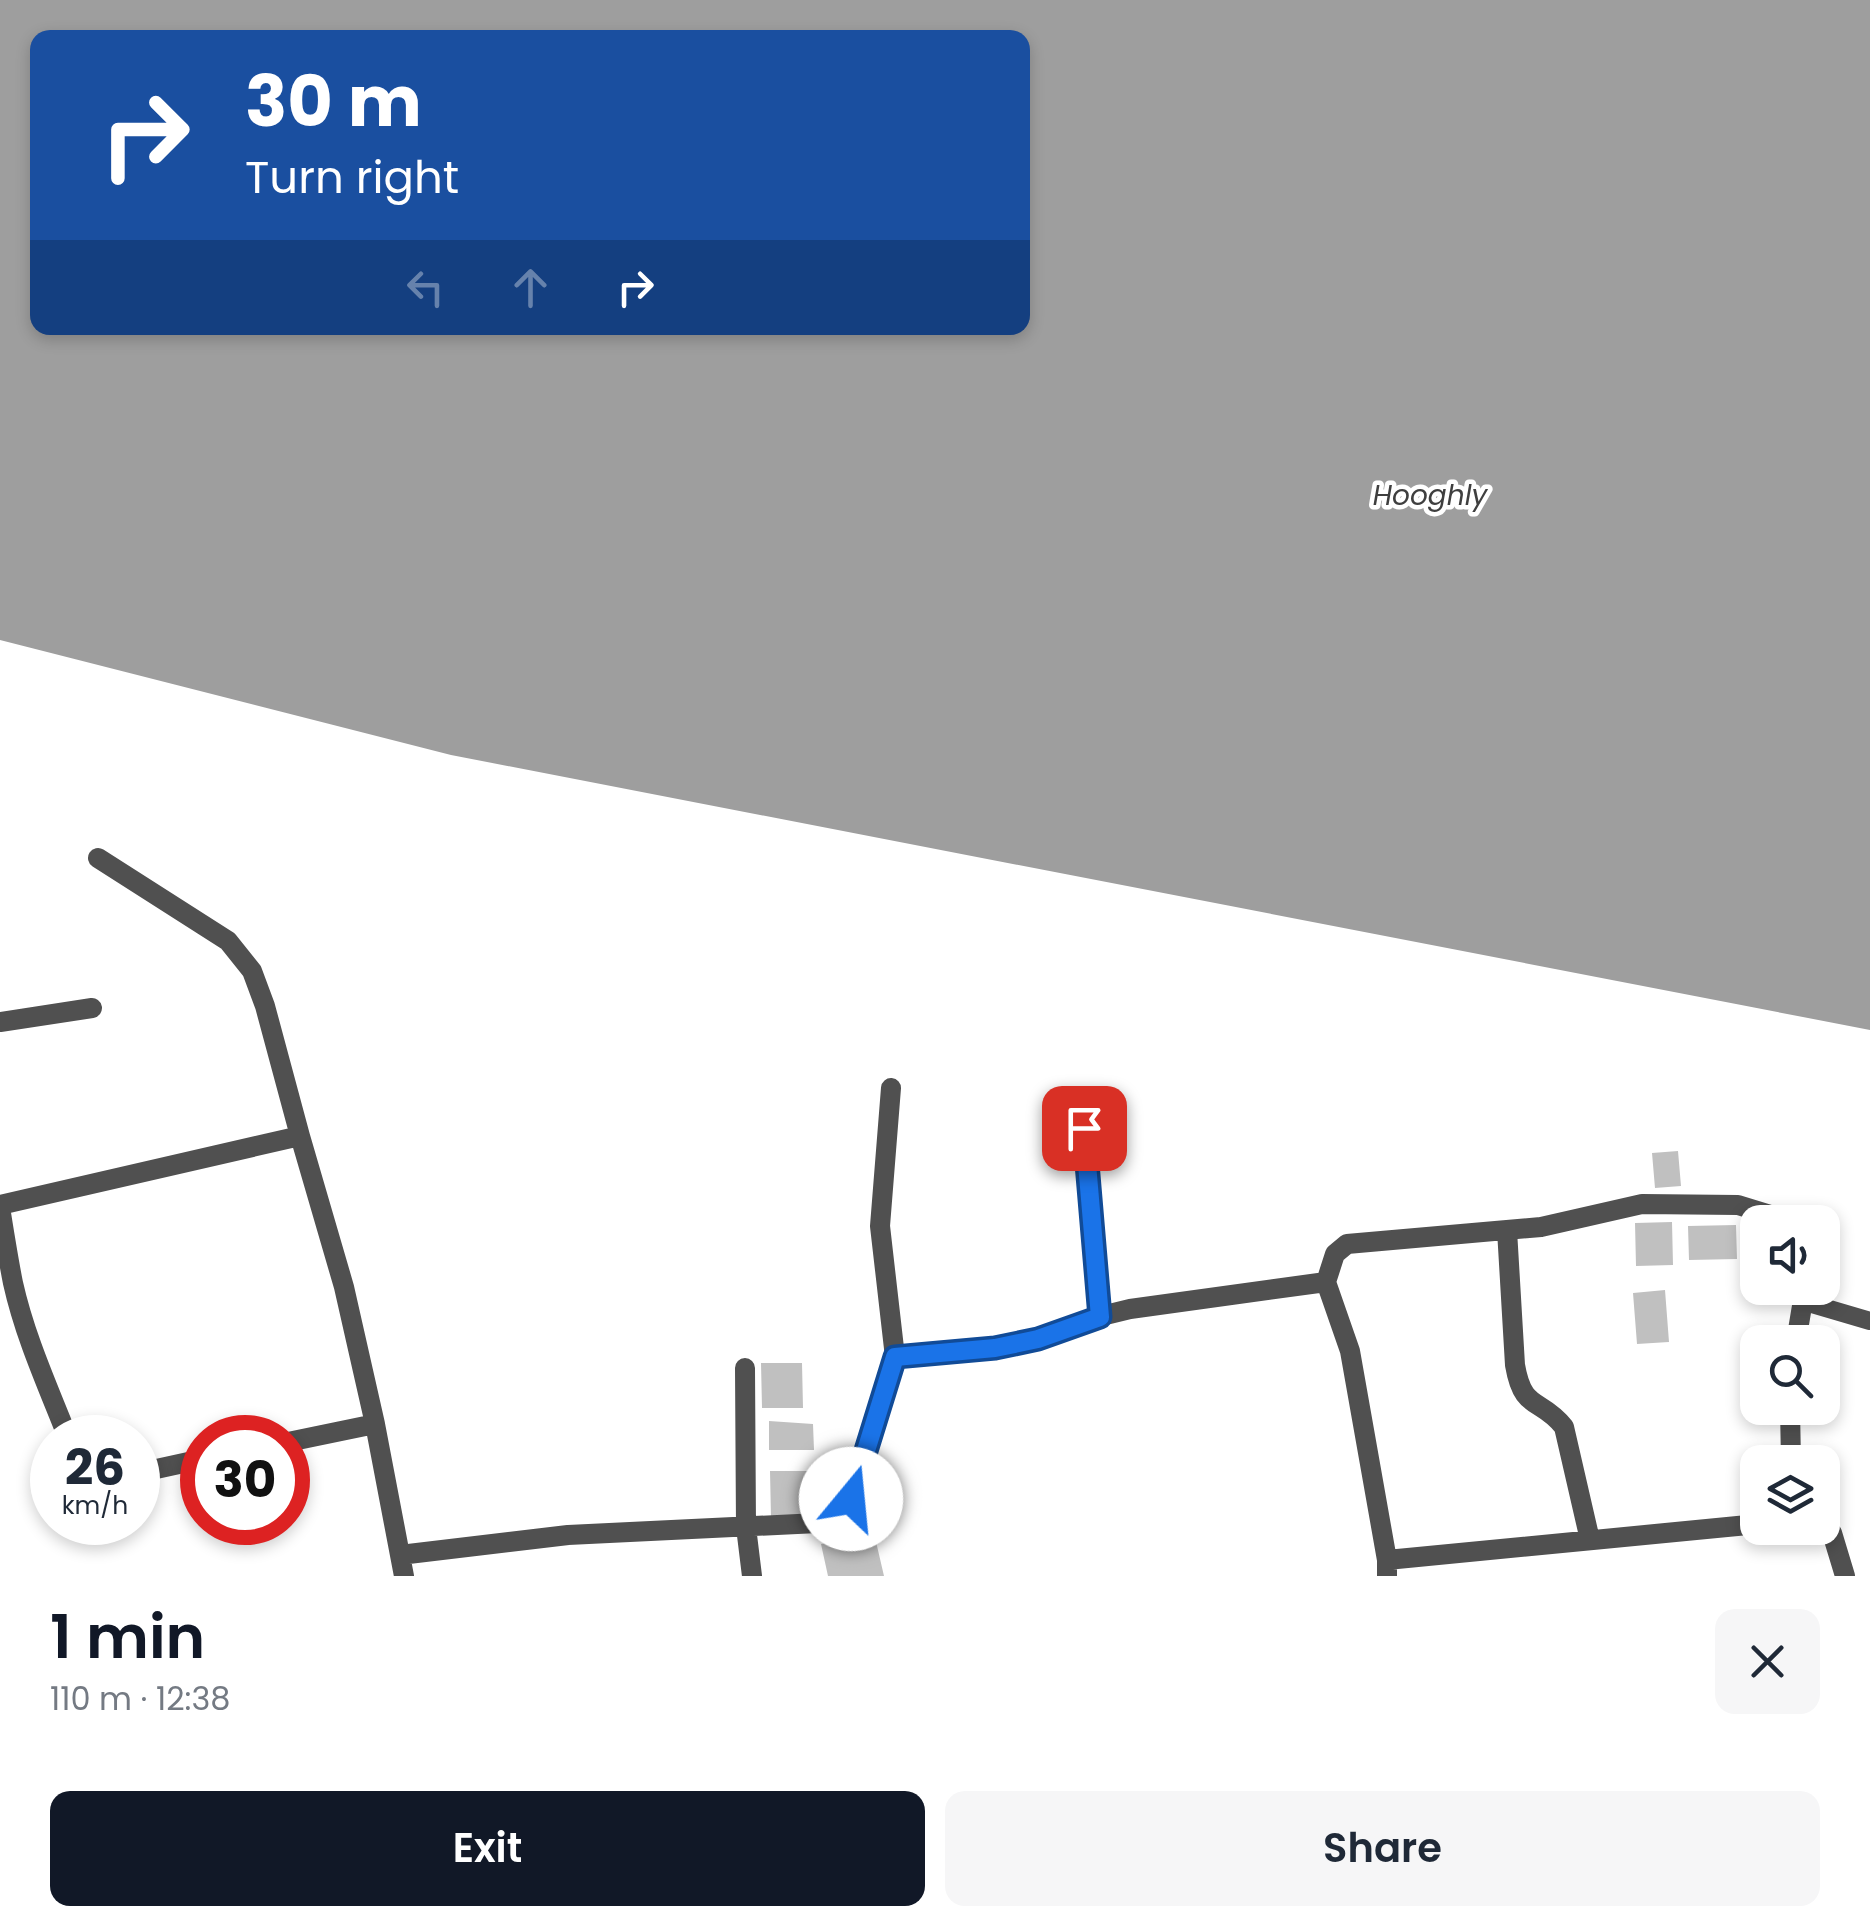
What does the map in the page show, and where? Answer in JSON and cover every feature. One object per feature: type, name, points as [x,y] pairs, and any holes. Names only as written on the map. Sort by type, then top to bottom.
[{"type":"street","points":[[98,858],[228,941],[252,971],[344,1287],[402,1566],[568,1535],[818,1523],[840,1512],[851,1499],[895,1357],[880,1226],[892,1088]]},
{"type":"street","points":[[0,1022],[92,1008]]},
{"type":"street","points":[[1084,1128],[1100,1317]]},
{"type":"street","points":[[59,1415],[24,1324],[0,1206],[300,1136]]},
{"type":"street","points":[[1740,1206],[1642,1204],[1541,1226],[1346,1244],[1335,1254],[1326,1282],[1350,1350],[1387,1568],[1590,1540],[1740,1526]]},
{"type":"street","points":[[1507,1230],[1518,1384],[1526,1398],[1564,1427],[1590,1540]]},
{"type":"street","points":[[895,1357],[995,1348],[1130,1310],[1326,1282]]},
{"type":"street","points":[[745,1368],[746,1527],[752,1576]]},
{"type":"street","points":[[310,1437],[375,1424]]},
{"type":"street","points":[[1836,1545],[1845,1576]]},
{"type":"lane","points":[[1831,1305],[1870,1321]]},
{"type":"water","name":"Hooghly","points":[[0,0],[1870,0],[1870,1030],[451,755],[0,640]]},
{"type":"building","points":[[1678,1151],[1681,1186],[1655,1188],[1652,1153]]},
{"type":"building","points":[[1672,1222],[1673,1265],[1636,1266],[1635,1223]]},
{"type":"building","points":[[1736,1225],[1737,1259],[1689,1260],[1688,1226]]},
{"type":"building","points":[[1665,1290],[1669,1342],[1637,1344],[1633,1293]]},
{"type":"building","points":[[761,1363],[802,1363],[803,1408],[762,1408]]},
{"type":"building","points":[[769,1421],[813,1424],[814,1450],[769,1450]]},
{"type":"building","points":[[770,1471],[815,1471],[815,1518],[771,1518]]},
{"type":"building","points":[[874,1533],[884,1576],[828,1576],[821,1544]]},
{"type":"route","points":[[851,1499],[895,1357],[995,1348],[1038,1339],[1100,1317],[1084,1128]]}]
